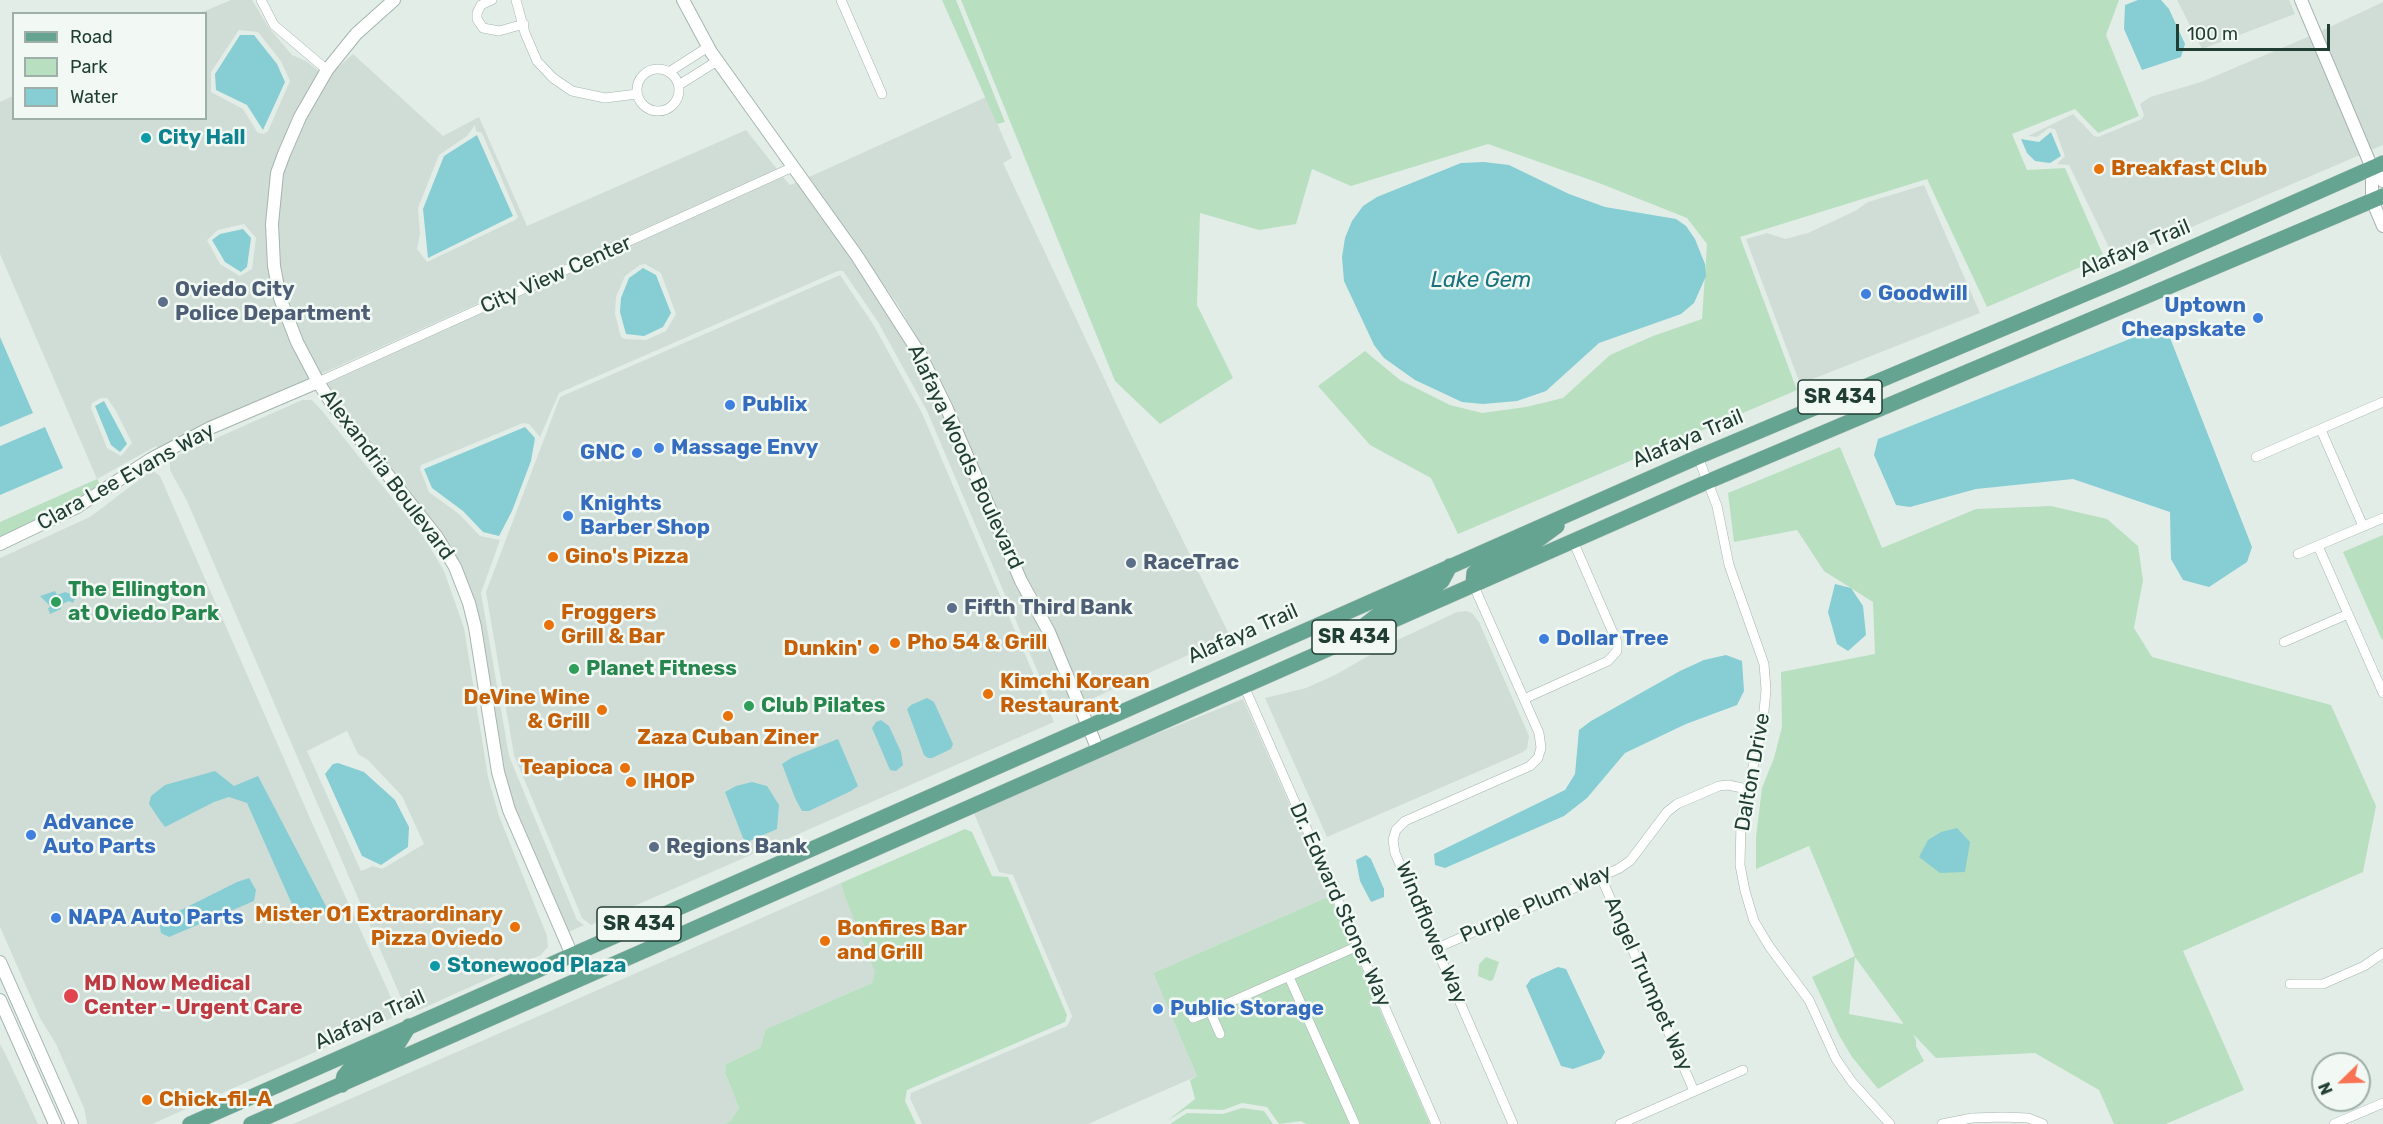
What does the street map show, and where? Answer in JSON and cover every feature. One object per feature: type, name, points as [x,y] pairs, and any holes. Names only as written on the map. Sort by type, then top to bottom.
[{"type":"main road","name":"Alafaya Trail","points":[[190,1124],[1698,457],[2123,278],[2378,165]]},
{"type":"main road","name":"SR 434","points":[[251,1124],[1573,540],[2378,198]]},
{"type":"main road","points":[[1473,584],[1474,573],[1480,568],[1530,546],[1582,508]]},
{"type":"main road","points":[[1344,642],[1384,610],[1443,582],[1450,566]]},
{"type":"main road","points":[[342,1085],[344,1076],[353,1065],[398,1044],[409,1026]]},
{"type":"street","points":[[261,0],[274,25],[327,70]]},
{"type":"street","name":"Alexandria Boulevard","points":[[394,0],[356,34],[327,70],[300,117],[276,174],[272,224],[274,266],[280,298],[297,342],[334,407],[437,537],[455,567],[476,627],[498,772],[509,810],[582,978]]},
{"type":"street","points":[[492,0],[481,5],[477,13],[477,19],[483,28],[499,32],[524,24]]},
{"type":"street","points":[[516,0],[537,61],[553,78],[572,91],[606,98],[638,94]]},
{"type":"street","name":"Alafaya Woods Boulevard","points":[[683,0],[717,62],[864,265],[921,356],[947,409],[1022,581],[1049,632],[1098,750]]},
{"type":"street","points":[[841,0],[882,94]]},
{"type":"street","points":[[2301,0],[2378,165],[2383,181]]},
{"type":"street","points":[[669,72],[708,47]]},
{"type":"street","points":[[679,85],[717,62]]},
{"type":"street","points":[[662,69],[669,72],[679,85],[676,101],[663,110],[655,111],[647,107],[638,94],[637,86],[646,72],[662,69]]},
{"type":"street","points":[[2378,165],[2378,198],[2383,226]]},
{"type":"street","name":"City View Center","points":[[318,382],[793,166]]},
{"type":"street","name":"Clara Lee Evans Way","points":[[0,544],[77,507],[151,459],[200,434],[318,382]]},
{"type":"street","points":[[2256,457],[2383,402]]},
{"type":"street","points":[[2321,430],[2363,526]]},
{"type":"street","name":"Dalton Drive","points":[[1698,457],[1717,506],[1730,565],[1764,664],[1766,690],[1762,721],[1741,822],[1740,865],[1744,891],[1754,921],[1769,946],[1809,1000],[1836,1059],[1852,1082],[1890,1124]]},
{"type":"street","points":[[2298,554],[2383,518]]},
{"type":"street","points":[[1524,699],[1608,660],[1617,651],[1617,642],[1573,540]]},
{"type":"street","points":[[2318,546],[2383,693]]},
{"type":"street","name":"Windflower Way","points":[[1473,584],[1539,733],[1541,748],[1538,758],[1530,766],[1405,821],[1396,830],[1393,840],[1395,853],[1513,1124]]},
{"type":"street","points":[[2284,642],[2348,615]]},
{"type":"street","name":"Dr. Edward Stoner Way","points":[[1244,686],[1436,1124]]},
{"type":"street","name":"Purple Plum Way","points":[[1437,948],[1601,877],[1630,861],[1667,812],[1677,804],[1719,786],[1728,785],[1747,789]]},
{"type":"street","name":"Angel Trumpet Way","points":[[1601,877],[1694,1091]]},
{"type":"street","points":[[1193,1018],[1358,946]]},
{"type":"street","points":[[2290,984],[2323,984],[2364,966],[2383,953]]},
{"type":"street","points":[[0,962],[72,1124]]},
{"type":"street","points":[[1289,977],[1355,1124]]},
{"type":"street","points":[[0,1000],[55,1124]]},
{"type":"street","points":[[1210,1011],[1220,1034]]},
{"type":"street","points":[[1620,1124],[1743,1070]]},
{"type":"street","points":[[2334,1124],[2356,1120],[2383,1102]]},
{"type":"street","points":[[1942,1124],[1972,1118],[2003,1117],[2028,1118],[2043,1124]]},
{"type":"shaded area","points":[[231,0],[252,0],[269,28],[292,55],[306,61],[320,72],[295,115],[271,172],[266,225],[268,267],[274,299],[292,344],[310,379],[158,449],[156,446],[97,479],[0,254],[0,102],[12,96],[12,120],[207,120],[207,12],[202,12]],"holes":[[[239,30],[258,32],[281,61],[290,81],[268,131],[264,134],[258,133],[243,109],[211,92],[211,72]],[[244,224],[256,238],[252,269],[240,276],[220,264],[207,240],[218,230]],[[101,398],[107,398],[116,411],[132,443],[121,456],[107,448],[91,408],[92,403]]]},
{"type":"shaded area","points":[[2177,0],[2289,0],[2295,14],[2202,49]]},
{"type":"shaded area","points":[[2383,2],[2383,145],[2371,150],[2321,31]]},
{"type":"shaded area","points":[[2310,36],[2360,155],[2115,260],[2069,165],[2057,164],[2065,156],[2055,129],[2049,128],[2037,137],[2028,136],[2073,114],[2094,136],[2098,137],[2142,119],[2144,115],[2140,104],[2150,97],[2201,82]]},
{"type":"shaded area","points":[[353,54],[443,136],[479,117],[527,226],[746,130],[777,169],[321,374],[303,339],[286,296],[280,265],[278,223],[282,174],[305,119],[333,72]],"holes":[[[475,125],[476,131],[482,133],[518,217],[427,262],[417,249],[420,234],[418,208],[439,155],[467,136]]]},
{"type":"shaded area","points":[[986,97],[1012,158],[1003,163],[1127,427],[1230,636],[1085,702],[1054,629],[1027,579],[953,407],[927,354],[898,305],[809,177]]},
{"type":"shaded area","points":[[783,177],[790,185],[798,182],[852,259],[916,359],[942,411],[1016,584],[1043,634],[1074,707],[1056,715],[927,411],[878,322],[843,271],[838,271],[559,393],[540,437],[529,424],[523,423],[421,465],[420,469],[429,492],[459,514],[480,536],[500,540],[481,593],[509,756],[577,920],[584,925],[569,932],[515,808],[504,770],[481,626],[475,600],[461,565],[442,533],[339,404],[326,384]],"holes":[[[645,264],[661,273],[676,314],[666,331],[646,340],[621,337],[615,314],[616,297],[625,276]]]},
{"type":"shaded area","points":[[1924,185],[1980,313],[1800,384],[1746,239],[1767,233],[1785,239],[1808,233],[1855,211],[1868,202]]},
{"type":"shaded area","points":[[840,275],[873,324],[922,413],[1054,722],[591,925],[582,918],[514,755],[486,592],[560,397]]},
{"type":"shaded area","points":[[302,400],[312,400],[425,539],[444,571],[464,628],[488,777],[499,816],[547,936],[548,947],[541,955],[419,1010],[405,1007],[187,501],[170,470],[170,461],[174,457]],"holes":[[[347,731],[358,754],[368,760],[402,796],[424,844],[382,869],[373,866],[361,871],[307,751]]]},
{"type":"shaded area","points":[[152,470],[160,476],[399,1015],[152,1124],[87,1124],[84,1108],[56,1044],[40,1018],[0,927],[0,558],[90,517]]},
{"type":"shaded area","points":[[1457,612],[1472,613],[1479,622],[1529,736],[1527,749],[1327,837],[1265,698],[1306,688],[1337,674],[1389,644]]},
{"type":"shaded area","points":[[1243,699],[1330,896],[1153,973],[1197,1076],[1088,1124],[922,1124],[910,1098],[911,1093],[1067,1026],[1072,1016],[1013,875],[999,872],[973,811],[1057,774]]},
{"type":"shaded area","points":[[841,883],[876,972],[872,983],[766,1029],[760,1048],[726,1064],[725,1073],[739,1108],[725,1124],[293,1124]]},
{"type":"shaded area","points":[[0,1044],[5,1053],[38,1124],[0,1124]]},
{"type":"green space","points":[[942,0],[956,0],[1005,122],[997,124]]},
{"type":"green space","points":[[961,0],[2119,0],[2106,35],[2139,116],[2098,133],[2075,109],[2012,134],[2027,170],[2065,168],[2104,257],[1987,307],[1927,179],[1740,237],[1797,390],[1458,534],[1431,478],[1370,445],[1318,386],[1365,351],[1400,380],[1450,405],[1482,413],[1526,407],[1563,398],[1610,355],[1653,336],[1702,319],[1707,244],[1687,218],[1599,183],[1488,144],[1351,186],[1312,169],[1296,224],[1259,230],[1200,213],[1197,305],[1233,378],[1160,424],[1115,381]]},
{"type":"green space","points":[[1840,447],[1882,548],[1976,509],[2051,506],[2107,519],[2138,546],[2143,580],[2134,628],[2152,657],[2331,705],[2376,806],[2363,872],[2183,951],[2244,1090],[2166,1124],[2114,1124],[2099,1090],[2035,1053],[1936,1058],[1913,1034],[1924,1061],[1878,1089],[1852,1057],[1839,1035],[1812,977],[1855,956],[1809,846],[1756,869],[1756,837],[1762,788],[1774,758],[1782,727],[1781,672],[1875,654],[1873,602],[1824,571],[1797,530],[1734,542],[1728,493]],"holes":[[[1855,957],[1903,1023],[1849,1014]]]},
{"type":"green space","points":[[97,479],[101,486],[74,503],[0,538],[0,522]]},
{"type":"green space","points":[[2383,535],[2383,639],[2382,640],[2343,552]]},
{"type":"green space","points":[[965,829],[972,832],[992,876],[1008,877],[1067,1015],[1065,1022],[907,1090],[905,1101],[916,1124],[725,1124],[739,1108],[725,1073],[726,1064],[760,1048],[766,1029],[872,983],[875,972],[841,883]]},
{"type":"green space","points":[[1330,896],[1430,1124],[1306,1124],[1301,1121],[1279,1124],[1267,1107],[1242,1103],[1223,1110],[1186,1109],[1167,1121],[1195,1099],[1190,1080],[1197,1076],[1153,973]]},
{"type":"green space","points":[[1486,957],[1499,962],[1493,980],[1490,981],[1478,976],[1479,964]]},
{"type":"green space","points":[[1242,1108],[1264,1111],[1273,1124],[1170,1124],[1187,1113],[1223,1114]]},
{"type":"water","points":[[2138,0],[2161,0],[2169,9],[2185,44],[2181,57],[2142,70],[2124,29],[2125,5]]},
{"type":"water","points":[[240,35],[254,35],[277,64],[285,82],[263,130],[247,105],[216,90],[215,74]]},
{"type":"water","points":[[2051,132],[2061,156],[2050,163],[2035,161],[2027,153],[2021,139],[2039,142]]},
{"type":"water","points":[[477,135],[513,216],[428,258],[423,209],[444,156]]},
{"type":"water","name":"Lake Gem","points":[[1484,162],[1509,165],[1569,194],[1605,207],[1676,219],[1686,226],[1695,239],[1705,264],[1706,276],[1694,303],[1681,314],[1599,343],[1546,391],[1517,401],[1483,404],[1462,402],[1415,380],[1384,358],[1374,345],[1344,281],[1342,257],[1345,238],[1352,221],[1363,206],[1377,197],[1461,163]]},
{"type":"water","points":[[243,229],[251,238],[247,267],[241,272],[225,262],[212,240],[220,234]]},
{"type":"water","points":[[643,268],[656,275],[671,313],[663,327],[644,336],[626,334],[620,312],[621,298],[629,278]]},
{"type":"water","points":[[2165,325],[2252,547],[2247,562],[2209,587],[2183,580],[2171,559],[2170,512],[2073,479],[1976,489],[1910,507],[1896,505],[1874,455],[1878,439]]},
{"type":"water","points":[[0,337],[33,413],[0,427]]},
{"type":"water","points":[[104,401],[127,444],[120,452],[111,445],[95,406]]},
{"type":"water","points":[[45,427],[63,468],[0,495],[0,446]]},
{"type":"water","points":[[525,427],[535,438],[531,461],[512,511],[499,536],[483,532],[463,511],[432,488],[424,469]]},
{"type":"water","points":[[1835,584],[1851,588],[1863,606],[1866,635],[1848,651],[1837,644],[1828,612]]},
{"type":"water","name":"The Ellington at Oviedo Park","points":[[55,591],[57,595],[65,592],[76,596],[73,603],[69,601],[60,605],[61,609],[50,614],[49,605],[40,596]]},
{"type":"water","points":[[1726,655],[1742,661],[1744,691],[1737,705],[1686,724],[1625,753],[1587,798],[1564,816],[1445,868],[1435,865],[1434,854],[1565,790],[1575,774],[1579,730],[1591,721],[1680,671],[1704,660]]},
{"type":"water","points":[[927,698],[934,702],[953,744],[951,749],[932,758],[924,755],[907,709]]},
{"type":"water","points":[[881,720],[889,726],[901,752],[903,765],[896,771],[890,770],[872,728],[876,722]]},
{"type":"water","points":[[838,739],[858,786],[809,811],[802,811],[782,764],[793,757]]},
{"type":"water","points":[[338,763],[364,772],[395,800],[409,827],[408,847],[381,865],[362,856],[325,774],[333,764]]},
{"type":"water","points":[[215,771],[234,786],[258,776],[328,910],[306,921],[299,920],[247,803],[229,797],[214,802],[165,827],[149,804],[151,796],[165,785]]},
{"type":"water","points":[[752,782],[767,786],[779,805],[777,829],[745,843],[725,792],[736,786]]},
{"type":"water","points":[[1957,828],[1970,842],[1965,872],[1940,873],[1919,857],[1928,840],[1941,832]]},
{"type":"water","points":[[1366,855],[1371,859],[1384,889],[1384,897],[1371,902],[1360,881],[1356,860]]},
{"type":"water","points":[[249,878],[256,890],[254,901],[169,937],[161,933],[159,921]]},
{"type":"water","points":[[1558,967],[1566,969],[1605,1052],[1601,1059],[1573,1069],[1561,1066],[1526,986],[1531,979]]},
{"type":"place","name":"City Hall","points":[[146,138]]},
{"type":"place","name":"Breakfast Club","points":[[2099,169]]},
{"type":"place","name":"Goodwill","points":[[1866,294]]},
{"type":"place","name":"Oviedo City Police Department","points":[[163,302]]},
{"type":"place","name":"Uptown Cheapskate","points":[[2258,318]]},
{"type":"place","name":"Publix","points":[[730,405]]},
{"type":"place","name":"Massage Envy","points":[[659,448]]},
{"type":"place","name":"GNC","points":[[637,453]]},
{"type":"place","name":"Knights Barber Shop","points":[[568,516]]},
{"type":"place","name":"Gino's Pizza","points":[[553,557]]},
{"type":"place","name":"RaceTrac","points":[[1131,563]]},
{"type":"place","name":"The Ellington at Oviedo Park","points":[[56,602]]},
{"type":"place","name":"Fifth Third Bank","points":[[952,608]]},
{"type":"place","name":"Froggers Grill & Bar","points":[[549,625]]},
{"type":"place","name":"Dollar Tree","points":[[1544,639]]},
{"type":"place","name":"Pho 54 & Grill","points":[[895,643]]},
{"type":"place","name":"Dunkin'","points":[[874,649]]},
{"type":"place","name":"Planet Fitness","points":[[574,669]]},
{"type":"place","name":"Kimchi Korean Restaurant","points":[[988,694]]},
{"type":"place","name":"Club Pilates","points":[[749,706]]},
{"type":"place","name":"DeVine Wine & Grill","points":[[602,710]]},
{"type":"place","name":"Zaza Cuban Ziner","points":[[728,716]]},
{"type":"place","name":"Teapioca","points":[[625,768]]},
{"type":"place","name":"IHOP","points":[[631,782]]},
{"type":"place","name":"Advance Auto Parts","points":[[31,835]]},
{"type":"place","name":"Regions Bank","points":[[654,847]]},
{"type":"place","name":"NAPA Auto Parts","points":[[56,918]]},
{"type":"place","name":"Mister O1 Extraordinary Pizza Oviedo","points":[[515,927]]},
{"type":"place","name":"Bonfires Bar and Grill","points":[[825,941]]},
{"type":"place","name":"Stonewood Plaza","points":[[435,966]]},
{"type":"place","name":"MD Now Medical Center - Urgent Care","points":[[71,996]]},
{"type":"place","name":"Public Storage","points":[[1158,1009]]},
{"type":"place","name":"Chick-fil-A","points":[[147,1100]]}]
